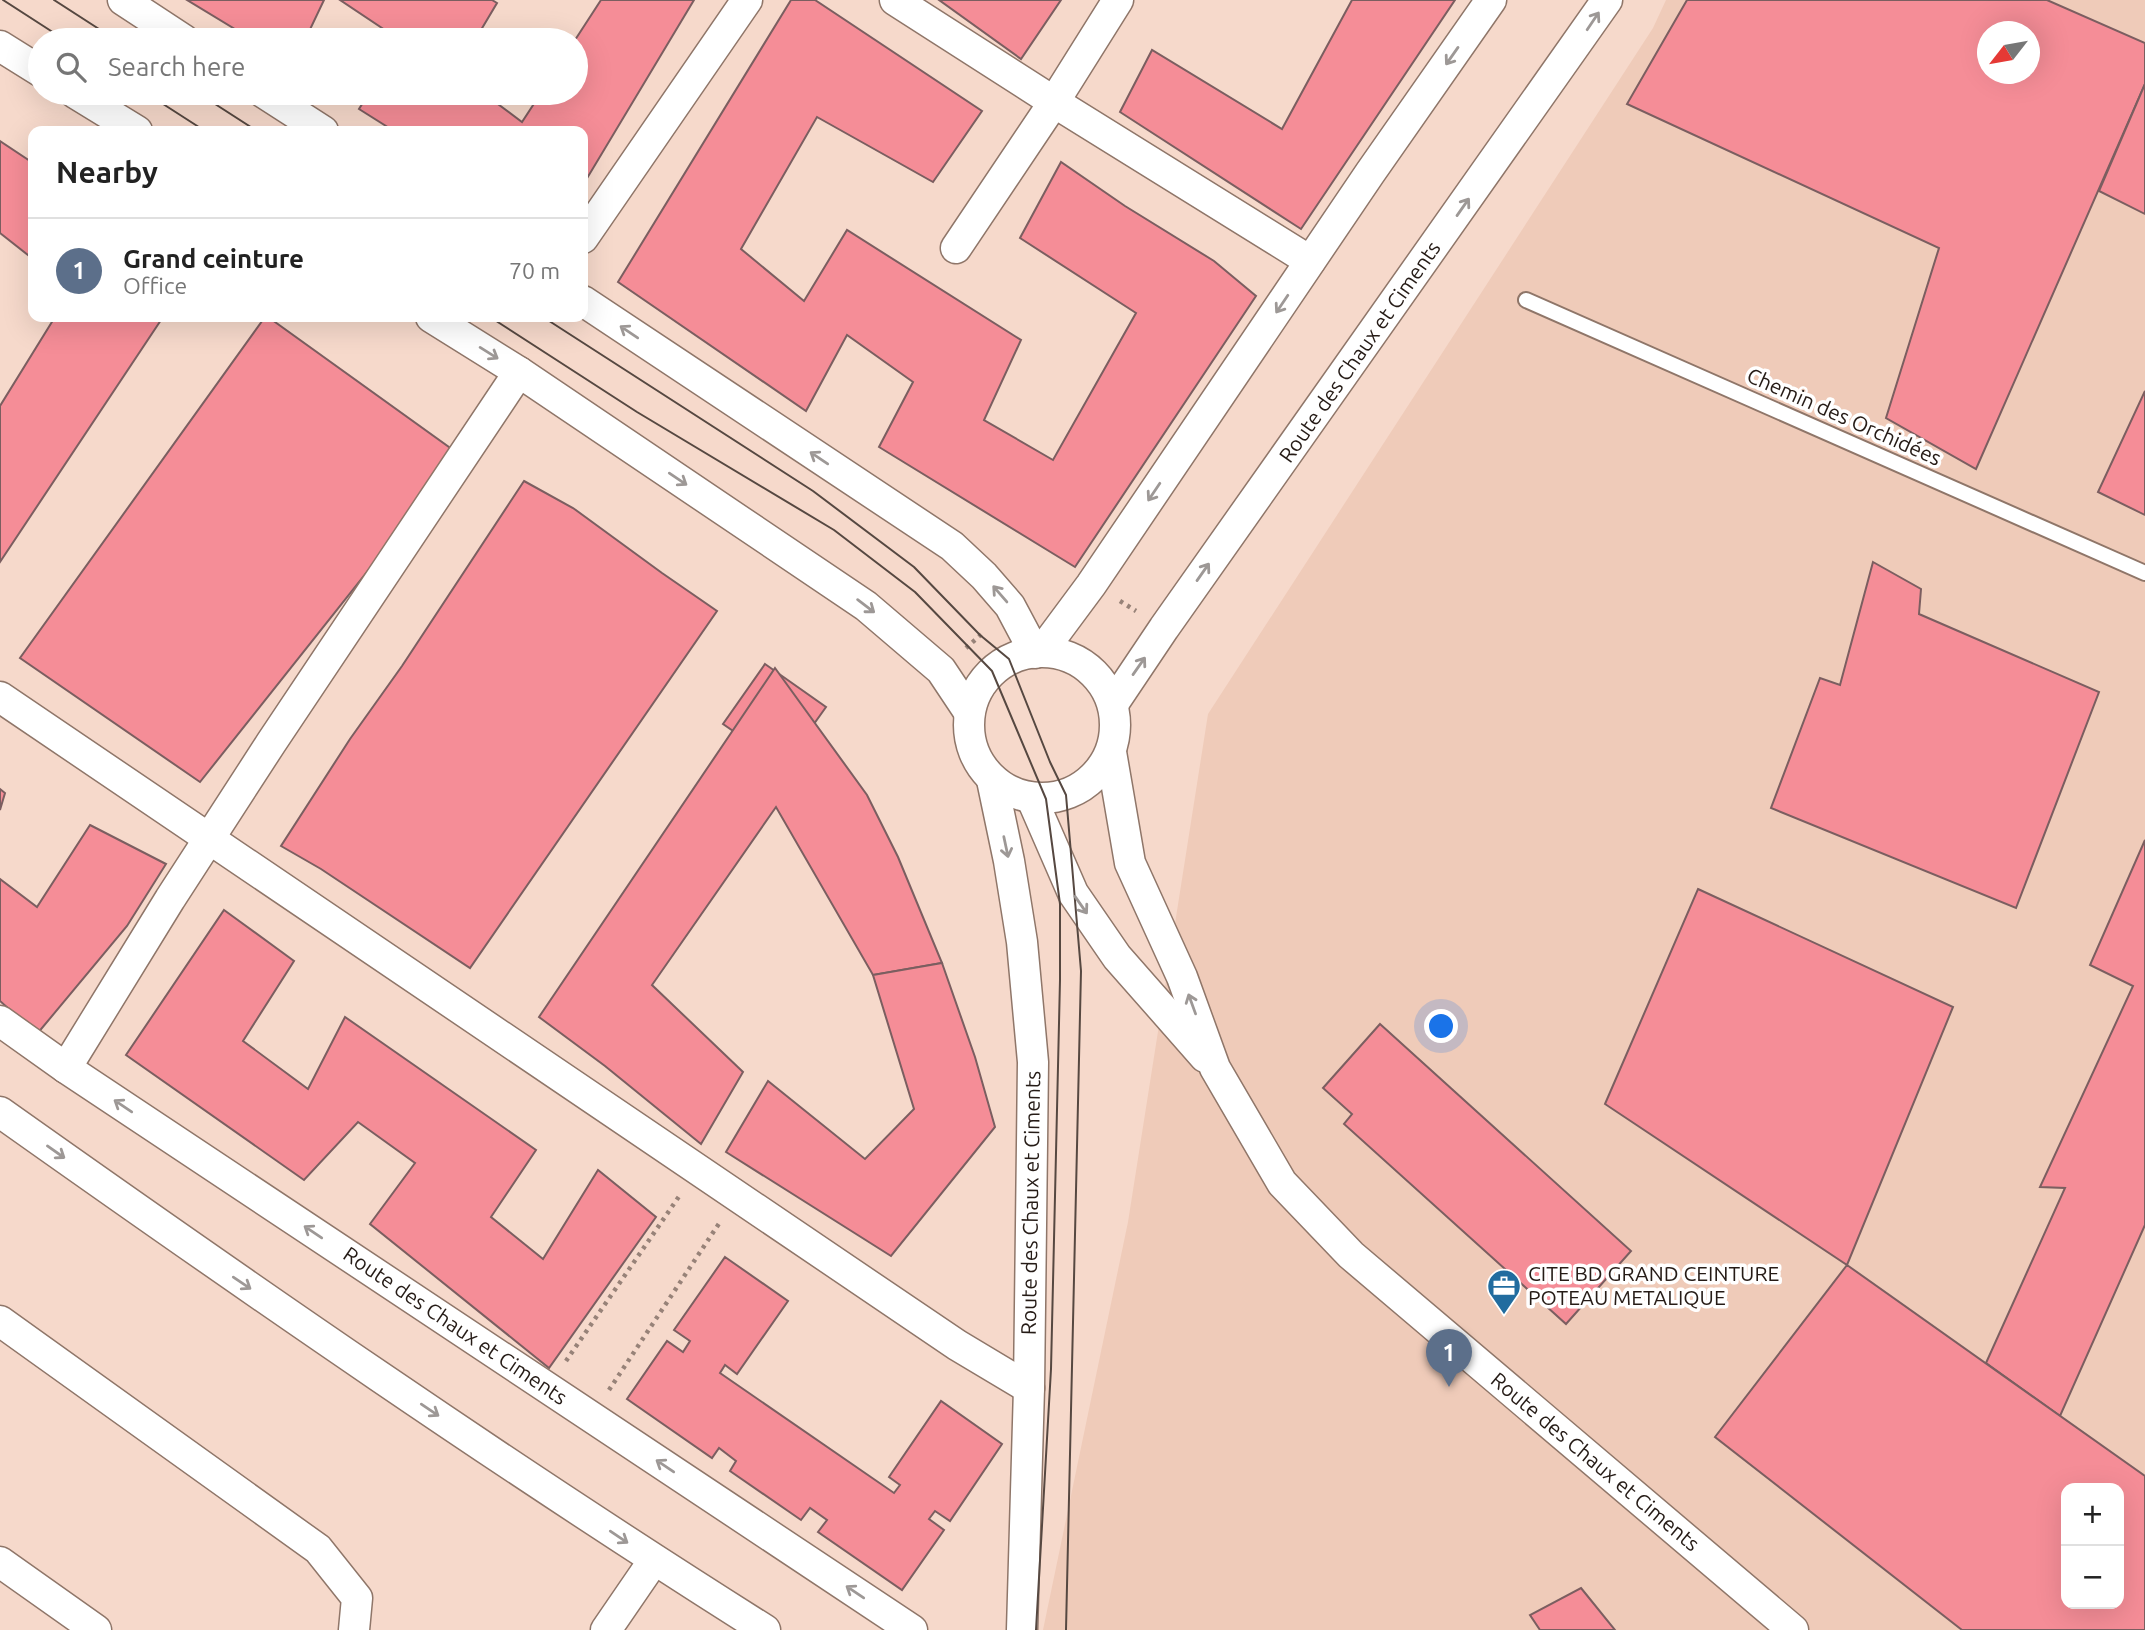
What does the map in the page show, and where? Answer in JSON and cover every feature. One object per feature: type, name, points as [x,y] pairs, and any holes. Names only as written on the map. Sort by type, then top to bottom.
[{"type":"street","points":[[123,0],[166,28]]},
{"type":"street","points":[[588,231],[747,0]]},
{"type":"street","points":[[895,0],[1310,261]]},
{"type":"street","points":[[956,248],[1054,102],[1118,0]]},
{"type":"street","points":[[1038,652],[1091,585],[1491,0]]},
{"type":"street","name":"Route des Chaux et Ciments","points":[[1113,704],[1607,0]]},
{"type":"street","points":[[0,46],[28,64]]},
{"type":"street","points":[[95,105],[129,126]]},
{"type":"street","points":[[283,105],[315,126]]},
{"type":"street","points":[[588,304],[952,546],[984,576],[1010,606],[1038,652]]},
{"type":"street","points":[[439,322],[519,372],[866,606],[941,670],[970,712]]},
{"type":"street","points":[[66,1068],[170,899],[271,743],[519,372]]},
{"type":"street","points":[[1038,652],[1065,655],[1085,666],[1102,682],[1113,704],[1116,728],[1111,752],[1101,771],[1085,786],[1066,795],[1032,799],[1011,792],[992,780],[977,760],[969,737],[970,712],[978,690],[992,671],[1009,659],[1038,652]]},
{"type":"street","points":[[0,697],[957,1345],[1029,1388]]},
{"type":"street","name":"Route des Chaux et Ciments","points":[[1111,752],[1130,863],[1182,977],[1215,1068],[1282,1183],[1351,1255],[1793,1630]]},
{"type":"street","name":"Route des Chaux et Ciments","points":[[992,780],[1022,942],[1033,1062],[1023,1630]]},
{"type":"street","name":"Route des Chaux et Ciments","points":[[1032,799],[1073,893],[1118,957],[1215,1068]]},
{"type":"street","name":"Route des Chaux et Ciments","points":[[0,1021],[66,1068],[912,1630]]},
{"type":"street","points":[[0,1112],[220,1268],[654,1560],[765,1630]]},
{"type":"street","points":[[0,1321],[318,1549],[357,1598],[354,1630]]},
{"type":"street","points":[[606,1630],[654,1560]]},
{"type":"street","points":[[0,1562],[96,1630]]},
{"type":"lane","name":"Chemin des Orchidées","points":[[1526,299],[2145,573]]},
{"type":"path","points":[[1091,585],[1164,628]]},
{"type":"path","points":[[941,670],[1010,606]]},
{"type":"path","points":[[547,1387],[698,1170]]},
{"type":"path","points":[[592,1417],[737,1197]]},
{"type":"shaded area","points":[[1666,0],[2145,0],[2145,1630],[1043,1630],[1128,1222],[1208,714],[1653,28]]},
{"type":"building","points":[[187,0],[324,0],[311,28],[233,28]]},
{"type":"building","points":[[340,0],[492,0],[497,3],[482,28],[382,28]]},
{"type":"building","points":[[601,0],[694,0],[588,177],[588,126],[386,126],[359,109],[362,105],[499,105],[522,122],[533,105],[588,105],[588,28],[583,28]]},
{"type":"building","points":[[791,0],[815,0],[982,111],[933,182],[817,117],[741,249],[804,301],[847,230],[1021,340],[984,420],[1053,460],[1136,313],[1020,238],[1061,162],[1125,206],[1214,261],[1256,296],[1075,567],[879,447],[913,382],[847,335],[806,411],[618,282]]},
{"type":"building","points":[[939,0],[1061,0],[1021,59]]},
{"type":"building","points":[[1352,0],[1455,0],[1301,229],[1120,112],[1152,50],[1282,129]]},
{"type":"building","points":[[1687,0],[2047,0],[2145,43],[2145,84],[1976,469],[1886,418],[1939,248],[1627,104]]},
{"type":"building","points":[[2145,84],[2145,214],[2099,191]]},
{"type":"building","points":[[0,141],[28,160],[28,255],[0,233]]},
{"type":"building","points":[[52,322],[160,322],[0,562],[0,406]]},
{"type":"building","points":[[261,322],[275,322],[460,455],[200,782],[20,658]]},
{"type":"building","points":[[2145,391],[2145,515],[2098,492]]},
{"type":"building","points":[[524,481],[573,508],[717,611],[470,968],[321,869],[281,846]]},
{"type":"building","points":[[1873,562],[1921,589],[1919,614],[2099,692],[2016,908],[1771,808],[1820,678],[1840,685]]},
{"type":"building","points":[[765,664],[826,707],[784,766],[723,724]]},
{"type":"building","points":[[775,668],[867,795],[898,857],[942,963],[873,975],[776,807],[652,985],[743,1072],[701,1144],[605,1066],[539,1017]]},
{"type":"building","points":[[0,789],[5,793],[0,810]]},
{"type":"building","points":[[90,825],[166,864],[127,926],[37,1034],[0,1001],[0,879],[37,907]]},
{"type":"building","points":[[2145,840],[2145,1225],[2060,1416],[1986,1363],[2065,1188],[2040,1187],[2133,986],[2090,965]]},
{"type":"building","points":[[1698,889],[1953,1007],[1847,1265],[1605,1104]]},
{"type":"building","points":[[224,910],[294,961],[243,1041],[308,1089],[345,1017],[536,1150],[491,1217],[543,1259],[598,1170],[656,1217],[549,1368],[370,1224],[415,1163],[358,1122],[304,1180],[126,1055]]},
{"type":"building","points":[[942,963],[975,1057],[995,1127],[891,1256],[726,1152],[768,1081],[865,1159],[914,1109],[873,975]]},
{"type":"building","points":[[1380,1024],[1631,1251],[1566,1324],[1344,1124],[1352,1114],[1323,1088]]},
{"type":"building","points":[[725,1257],[788,1301],[737,1374],[725,1365],[720,1373],[894,1493],[900,1485],[889,1477],[941,1401],[1002,1444],[950,1521],[935,1511],[929,1519],[944,1530],[902,1590],[818,1532],[827,1520],[810,1508],[801,1520],[730,1471],[736,1461],[719,1448],[712,1458],[627,1399],[667,1341],[683,1352],[690,1341],[674,1330]]},
{"type":"building","points":[[1847,1265],[2145,1476],[2145,1630],[1962,1630],[1715,1437]]},
{"type":"building","points":[[1581,1588],[1615,1630],[1540,1630],[1530,1615]]},
{"type":"tram line","points":[[3,0],[46,28]]},
{"type":"tram line","points":[[54,0],[97,28]]},
{"type":"tram line","points":[[165,105],[197,126]]},
{"type":"tram line","points":[[217,105],[249,126]]},
{"type":"tram line","points":[[498,322],[637,412],[834,530],[915,592],[992,671],[1046,799],[1060,904],[1060,980],[1051,1369],[1036,1630]]},
{"type":"tram line","points":[[551,322],[813,491],[914,567],[980,635],[1009,659],[1066,795],[1081,971],[1066,1630]]},
{"type":"place","name":"CITE BD GRAND CEINTURE POTEAU METALIQUE","points":[[1504,1316]]},
{"type":"place","name":"Grand ceinture","points":[[1449,1387]]}]
